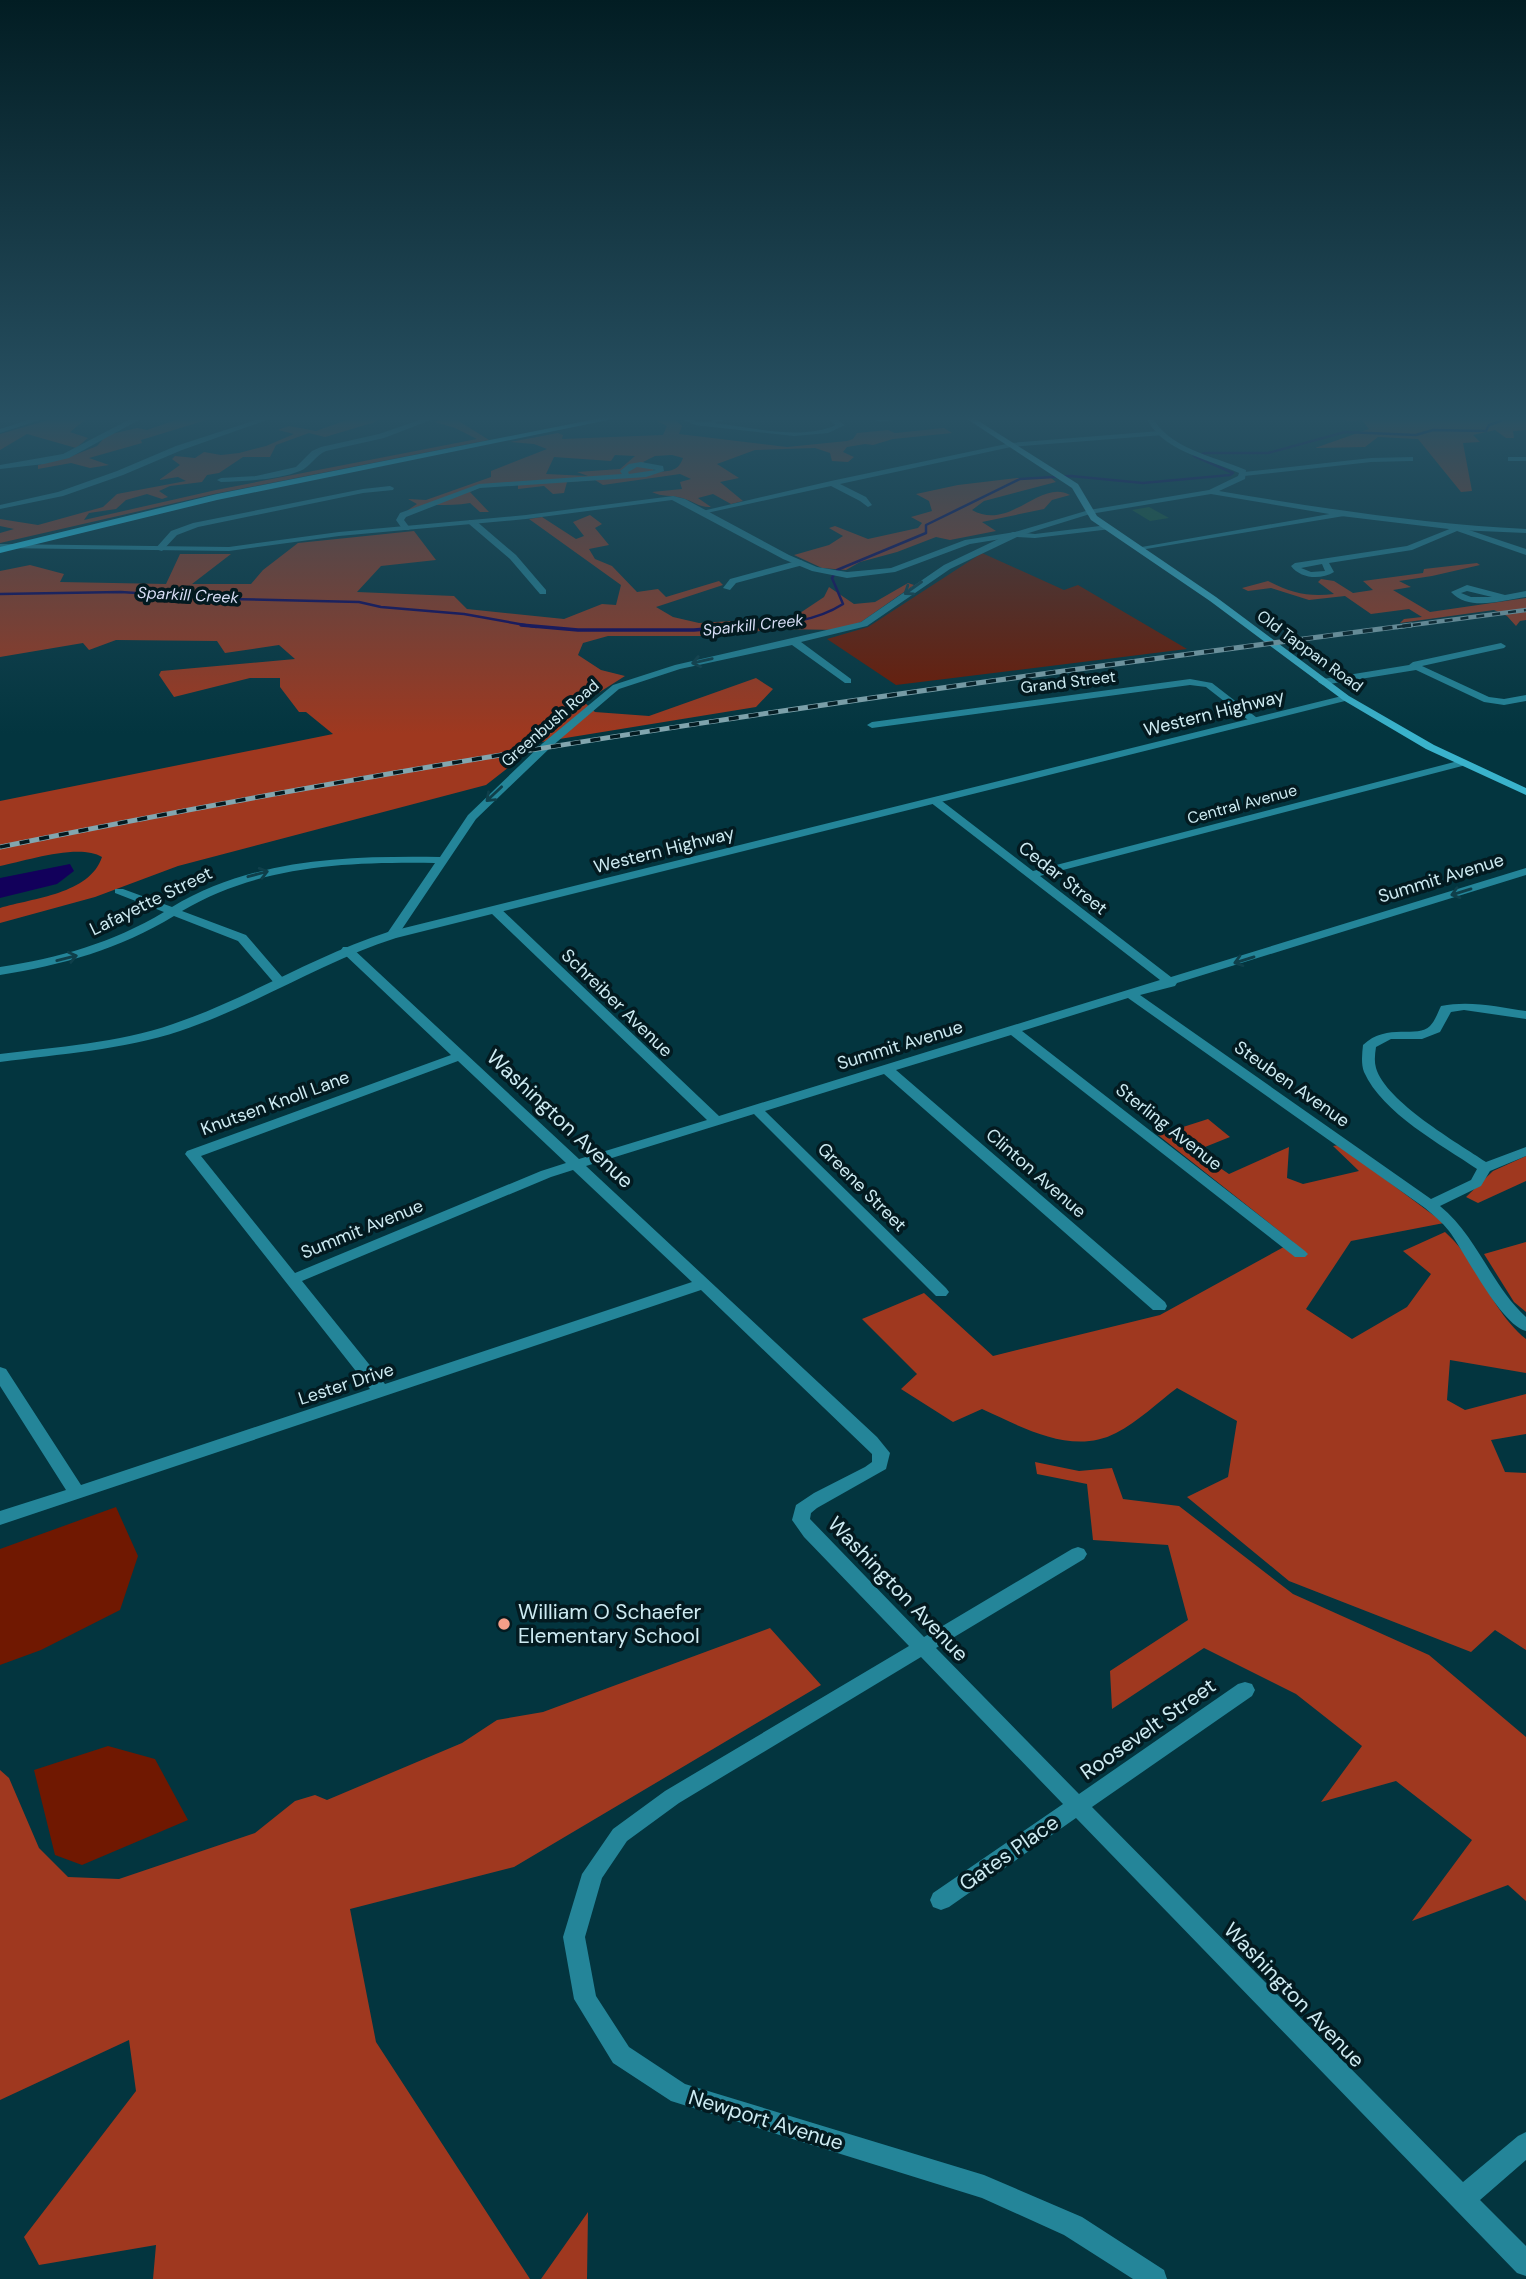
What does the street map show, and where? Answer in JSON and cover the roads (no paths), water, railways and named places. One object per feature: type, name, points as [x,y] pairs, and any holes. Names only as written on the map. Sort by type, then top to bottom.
[{"type":"main road","points":[[0,548],[116,521]]},
{"type":"main road","name":"Old Tappan Road","points":[[1101,521],[1213,599],[1346,698],[1462,763],[1526,792]]},
{"type":"street","points":[[159,549],[174,533],[214,521]]},
{"type":"street","points":[[401,521],[406,528]]},
{"type":"street","points":[[14,546],[229,549],[477,521]]},
{"type":"street","points":[[720,521],[800,563],[835,573],[870,574],[900,567],[962,544],[1003,534],[1016,534],[1058,521]]},
{"type":"street","points":[[1139,548],[1297,521]]},
{"type":"street","points":[[1402,521],[1457,528],[1526,531]]},
{"type":"street","points":[[472,522],[513,557],[543,592]]},
{"type":"street","name":"Greenbush Road","points":[[392,935],[472,817],[492,794],[616,687],[678,667],[830,635],[864,624],[919,584],[1016,534],[1035,536],[1108,527]]},
{"type":"street","points":[[1325,563],[1409,548],[1457,528],[1526,552]]},
{"type":"street","points":[[962,544],[994,543]]},
{"type":"street","points":[[727,588],[733,581],[800,563]]},
{"type":"street","points":[[1503,597],[1526,594]]},
{"type":"street","points":[[794,642],[848,681]]},
{"type":"street","points":[[1323,682],[1501,646]]},
{"type":"street","points":[[1407,667],[1426,669],[1487,700],[1504,702],[1526,698]]},
{"type":"street","name":"Grand Street","points":[[872,725],[1189,682],[1209,685],[1256,721]]},
{"type":"street","name":"Western Highway","points":[[0,1058],[122,1041],[174,1028],[347,950],[392,935],[1346,698]]},
{"type":"street","name":"Central Avenue","points":[[1030,875],[1462,763]]},
{"type":"street","name":"Cedar Street","points":[[934,800],[1171,983]]},
{"type":"street","name":"Lafayette Street","points":[[0,971],[36,966],[100,948],[147,927],[201,894],[267,872],[348,861],[443,860]]},
{"type":"street","name":"Summit Avenue","points":[[293,1279],[546,1174],[578,1167],[716,1121],[1171,983],[1526,871]]},
{"type":"street","points":[[119,891],[243,938],[254,947],[269,972],[279,981]]},
{"type":"street","name":"Schreiber Avenue","points":[[495,910],[716,1121]]},
{"type":"street","name":"Washington Avenue","points":[[347,950],[881,1453],[880,1465],[868,1474],[813,1500],[802,1510],[801,1520],[1526,2264]]},
{"type":"street","name":"Steuben Avenue","points":[[1132,995],[1430,1205],[1453,1226],[1488,1282],[1516,1318],[1526,1326]]},
{"type":"street","points":[[1485,1168],[1422,1124],[1385,1094],[1372,1075],[1368,1058],[1370,1045],[1388,1035],[1422,1035],[1435,1029],[1446,1009],[1464,1006],[1526,1015]]},
{"type":"street","name":"Sterling Avenue","points":[[1013,1030],[1300,1254]]},
{"type":"street","name":"Knutsen Knoll Lane","points":[[382,1392],[192,1154],[460,1056]]},
{"type":"street","name":"Clinton Avenue","points":[[888,1070],[1159,1306]]},
{"type":"street","name":"Greene Street","points":[[756,1109],[941,1292]]},
{"type":"street","points":[[1430,1205],[1476,1183],[1485,1168],[1518,1152],[1526,1151]]},
{"type":"street","name":"Lester Drive","points":[[0,1518],[703,1284]]},
{"type":"street","points":[[0,1373],[77,1493]]},
{"type":"street","name":"Newport Avenue","points":[[1078,1554],[672,1797],[620,1835],[593,1874],[574,1937],[585,1999],[621,2055],[679,2093],[984,2187],[1073,2226],[1155,2279]]},
{"type":"street","name":"Roosevelt Street","points":[[1077,1806],[1245,1690]]},
{"type":"street","name":"Gates Place","points":[[940,1900],[1077,1806]]},
{"type":"street","points":[[1462,2199],[1526,2144]]},
{"type":"waterway","name":"Sparkill Creek","points":[[734,627],[804,620],[830,611],[843,604],[832,578],[837,570],[926,533],[926,525],[933,521]]},
{"type":"waterway","name":"Sparkill Creek","points":[[0,594],[121,592],[229,599],[359,602],[381,607],[464,614],[529,626]]},
{"type":"waterway","name":"Sparkill Creek","points":[[521,625],[529,626]]},
{"type":"waterway","name":"Sparkill Creek","points":[[529,626],[578,630],[694,630],[756,625]]},
{"type":"waterway","name":"Sparkill Creek","points":[[529,626],[536,627]]},
{"type":"railway","points":[[1397,627],[1526,610]]},
{"type":"railway","points":[[0,847],[351,780],[703,723],[1411,625]]},
{"type":"place","name":"William O Schaefer Elementary School","points":[[504,1624]]}]
